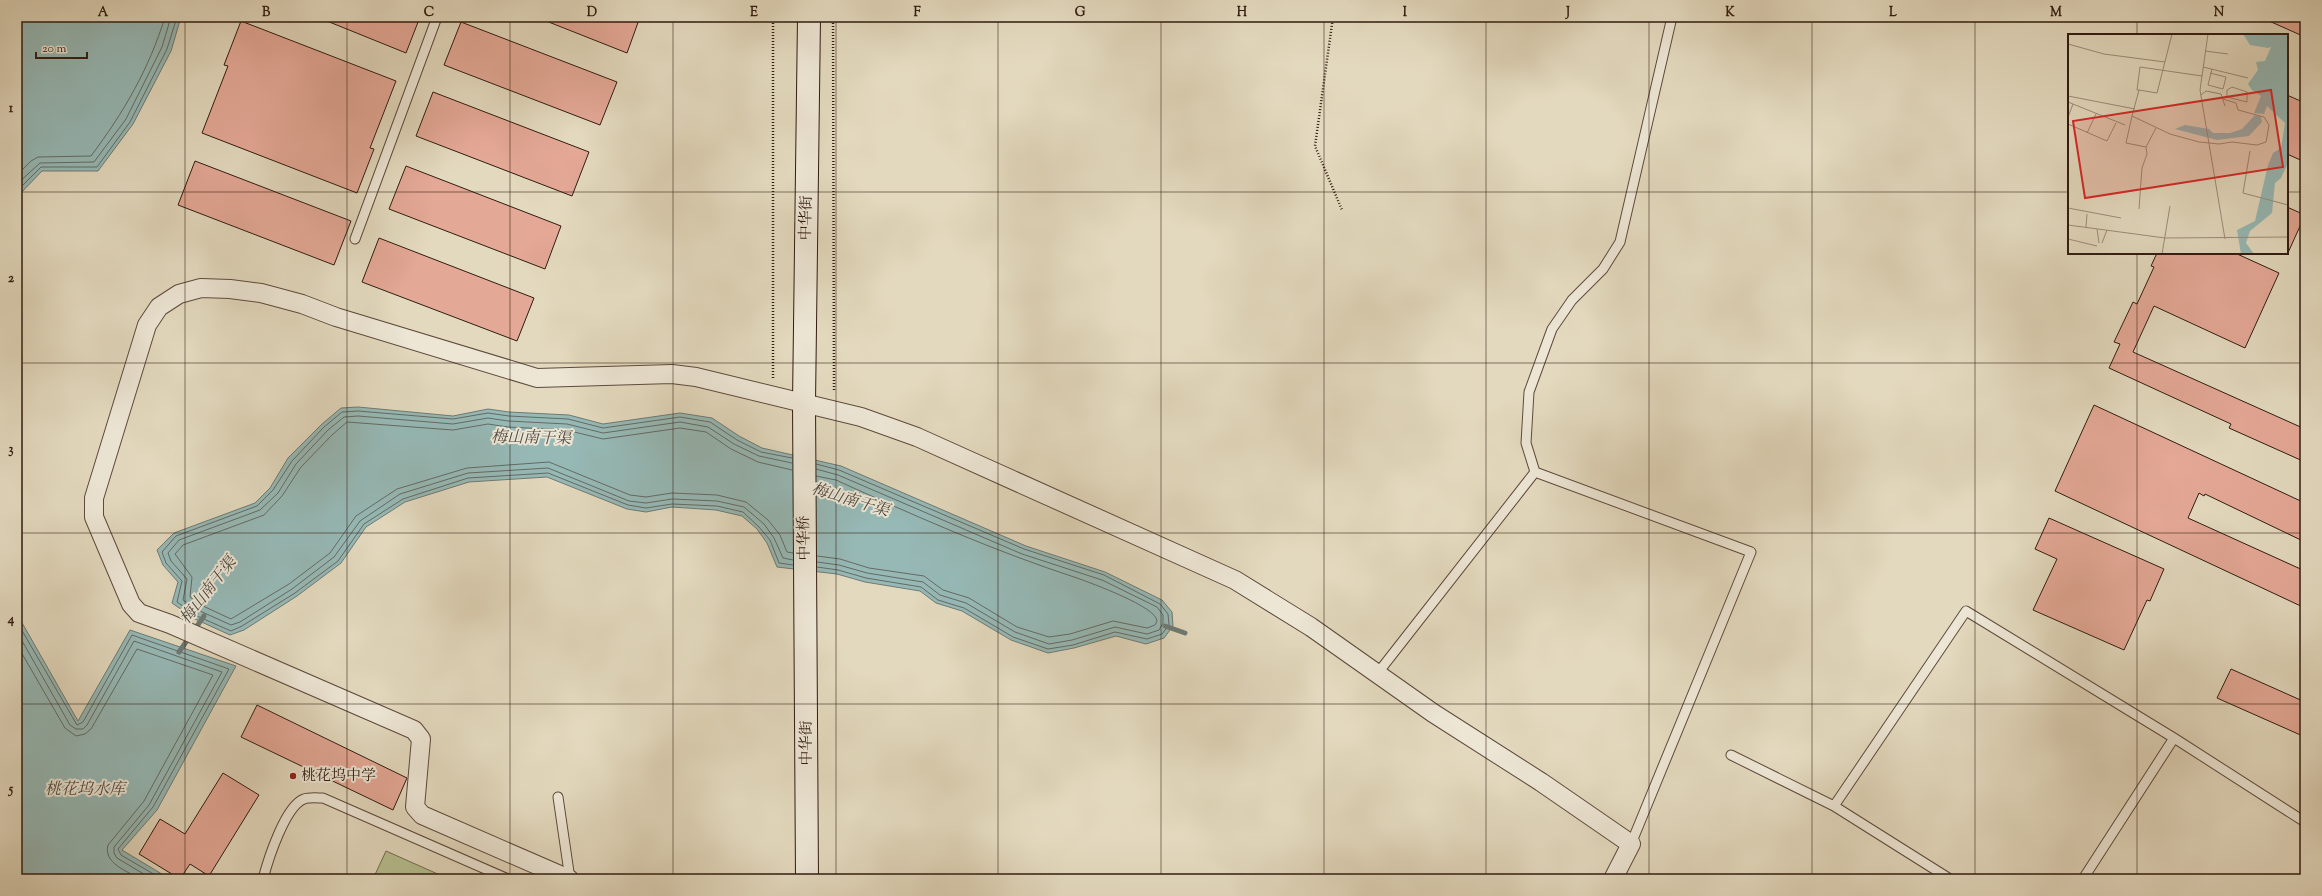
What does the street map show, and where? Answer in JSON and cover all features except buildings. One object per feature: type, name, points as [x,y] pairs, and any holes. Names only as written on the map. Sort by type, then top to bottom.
[{"type":"main road","name":"中华街","points":[[804,411],[809,17]]},
{"type":"main road","name":"中华桥","points":[[804,411],[807,608]]},
{"type":"main road","name":"中华街","points":[[807,608],[807,879]]},
{"type":"street","points":[[570,879],[422,815],[415,807],[420,739],[414,730],[170,624],[140,613],[131,604],[94,517],[94,498],[147,325],[159,307],[179,294],[201,288],[261,293],[302,304],[336,317],[537,378],[672,374],[696,377],[804,411],[861,417],[917,437],[1235,580],[1311,627],[1377,674],[1631,844],[1614,879]]},
{"type":"lane","points":[[355,238],[436,17]]},
{"type":"lane","points":[[1535,472],[1526,443],[1529,392],[1552,329],[1572,300],[1603,269],[1620,242],[1672,17]]},
{"type":"lane","points":[[1377,674],[1535,472]]},
{"type":"lane","points":[[1535,472],[1751,552],[1631,844]]},
{"type":"lane","points":[[1834,806],[1966,611],[2174,738],[2305,822]]},
{"type":"lane","points":[[2083,879],[2174,738]]},
{"type":"lane","points":[[1731,755],[1834,806],[1950,879]]},
{"type":"lane","points":[[558,797],[570,879]]},
{"type":"lane","points":[[263,879],[268,861],[291,809],[304,799],[323,798],[508,879]]},
{"type":"path","points":[[1333,17],[1315,146],[1342,210]]},
{"type":"green space","points":[[386,851],[449,879],[373,879]]},
{"type":"water","points":[[17,17],[181,17],[171,51],[133,124],[98,171],[42,171],[17,197]]},
{"type":"water","points":[[358,407],[453,416],[488,409],[509,412],[569,415],[603,424],[680,413],[712,418],[739,436],[762,448],[841,466],[1026,546],[1105,572],[1162,600],[1172,612],[1173,626],[1164,638],[1146,644],[1116,636],[1074,648],[1048,653],[1011,640],[962,611],[936,603],[920,591],[865,582],[837,574],[777,567],[767,543],[757,529],[742,516],[716,510],[672,507],[646,512],[627,509],[547,477],[469,482],[405,502],[366,527],[341,563],[297,596],[244,630],[230,635],[195,619],[172,603],[178,582],[163,565],[157,550],[174,533],[255,503],[270,488],[288,458],[322,424],[341,408]]},
{"type":"water","name":"桃花坞水库","points":[[17,614],[78,721],[130,630],[236,666],[157,810],[122,850],[170,879],[17,879]]},
{"type":"waterway","name":"梅山南干渠","points":[[179,652],[204,616]]},
{"type":"waterway","name":"梅山南干渠","points":[[1165,626],[1185,633]]},
{"type":"place","name":"桃花坞中学","points":[[293,776]]}]
